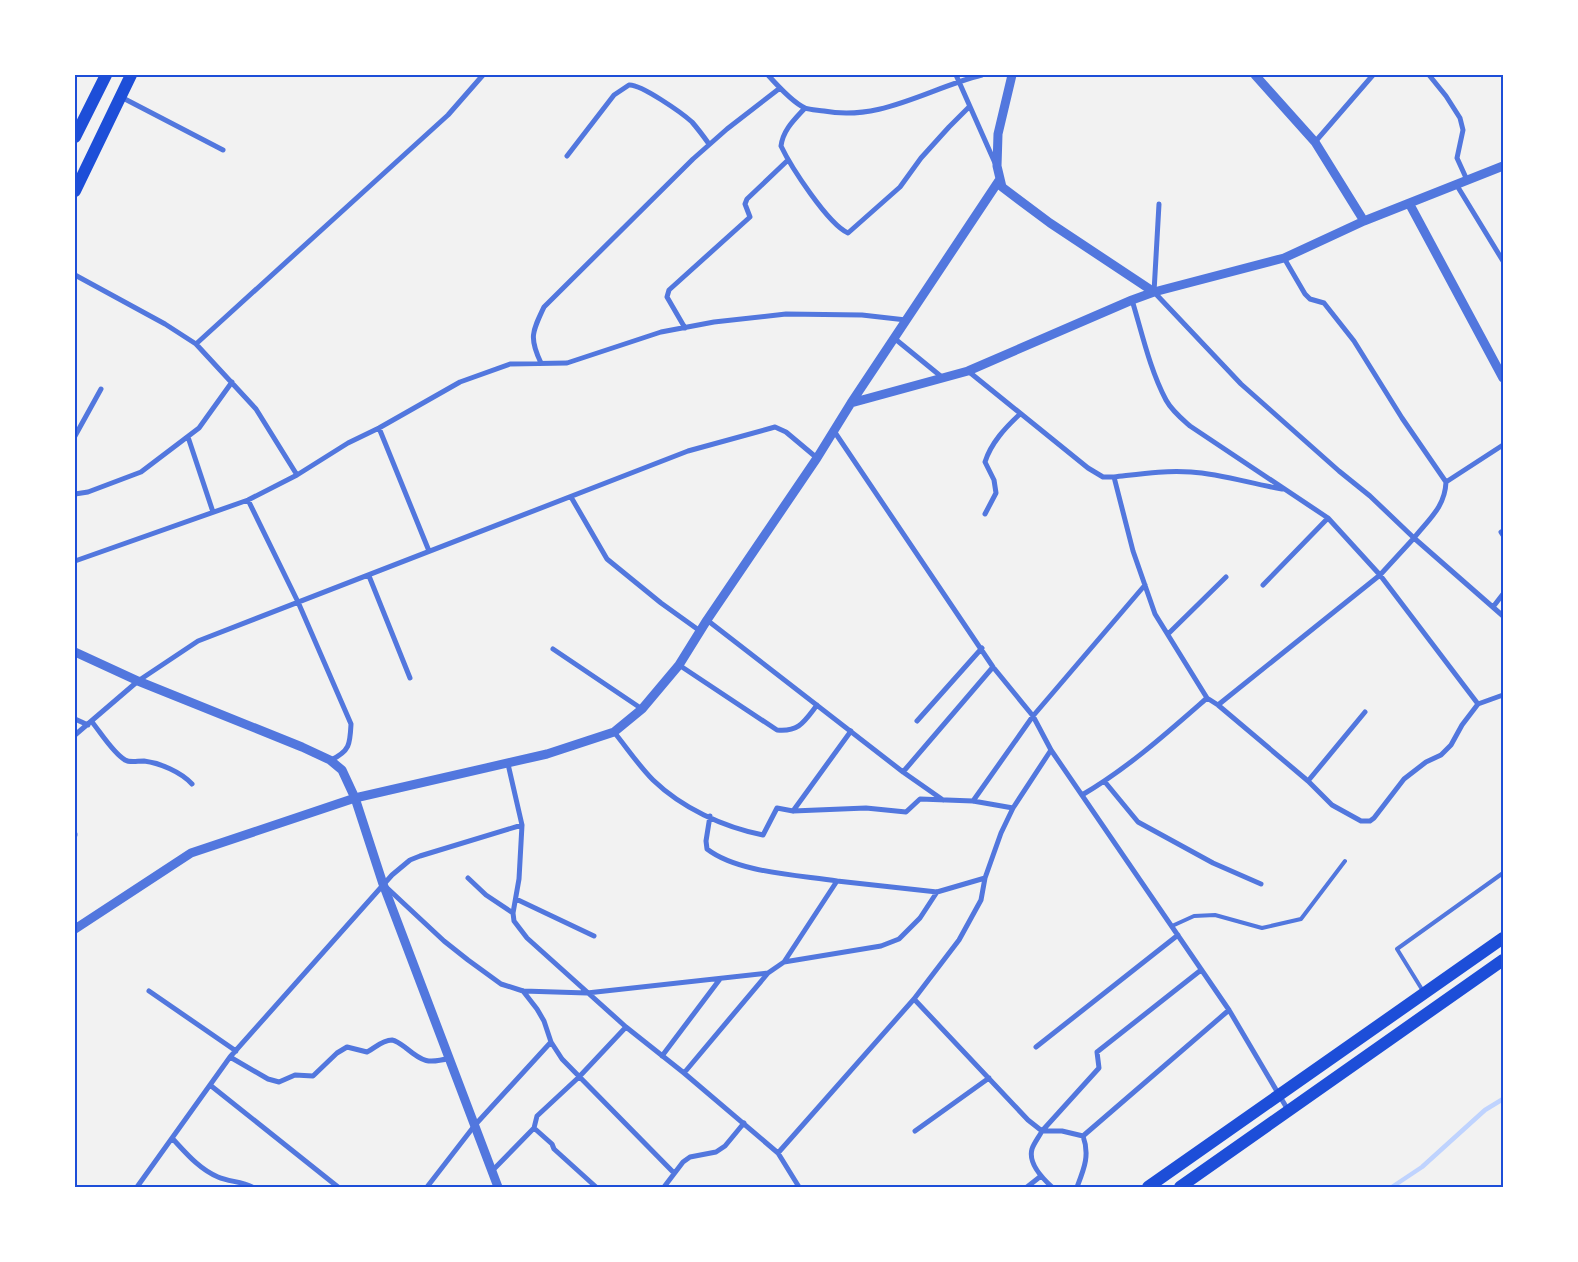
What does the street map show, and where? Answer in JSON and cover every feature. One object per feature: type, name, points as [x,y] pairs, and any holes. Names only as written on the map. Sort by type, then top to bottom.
[{"type":"highway","points":[[75,138],[106,75]]},
{"type":"highway","points":[[75,191],[131,75]]},
{"type":"highway","points":[[1148,1187],[1503,938]]},
{"type":"highway","points":[[1180,1187],[1503,960]]},
{"type":"street","points":[[196,344],[448,115],[483,75]]},
{"type":"street","points":[[768,75],[780,88],[805,108],[834,113],[875,112],[958,81],[982,75]]},
{"type":"street","points":[[956,75],[996,166],[1002,187],[1050,223],[1154,292],[1241,384],[1370,496],[1414,538],[1503,616]]},
{"type":"street","points":[[996,166],[998,134],[1012,75]]},
{"type":"street","points":[[1255,75],[1315,142],[1364,220]]},
{"type":"street","points":[[1315,142],[1373,75]]},
{"type":"street","points":[[1429,75],[1446,96],[1460,118],[1463,130],[1457,158],[1467,180]]},
{"type":"street","points":[[567,156],[614,95],[628,85],[638,86],[651,93],[692,122],[709,144]]},
{"type":"street","points":[[541,363],[534,348],[533,330],[544,307],[709,144],[780,88]]},
{"type":"street","points":[[120,97],[223,150]]},
{"type":"street","points":[[805,108],[787,128],[782,137],[781,146],[788,160],[827,215],[843,230],[848,232],[900,186],[944,133],[969,107]]},
{"type":"street","points":[[686,328],[666,297],[669,290],[750,217],[745,204],[747,199],[788,160]]},
{"type":"street","points":[[851,403],[968,371],[1154,292],[1284,258],[1364,220],[1503,166]]},
{"type":"street","points":[[75,929],[191,853],[355,798],[508,764],[547,754],[614,732],[642,709],[679,664],[1000,179]]},
{"type":"street","points":[[1456,184],[1503,261]]},
{"type":"street","points":[[1409,203],[1503,378]]},
{"type":"street","points":[[1154,292],[1160,204]]},
{"type":"street","points":[[1218,705],[1380,575],[1443,503],[1446,492],[1446,482],[1402,418],[1354,341],[1324,303],[1310,299],[1305,294],[1284,258]]},
{"type":"street","points":[[75,275],[165,324],[196,344],[256,409],[297,475]]},
{"type":"street","points":[[1132,300],[1155,372],[1167,402],[1172,408],[1190,426],[1328,518],[1380,575],[1478,704]]},
{"type":"street","points":[[75,561],[248,500],[297,475],[348,443],[379,428],[460,382],[510,364],[567,363],[650,334],[714,322],[786,314],[862,315],[906,320]]},
{"type":"street","points":[[894,338],[943,378]]},
{"type":"street","points":[[968,371],[1088,468],[1103,476],[1191,472],[1214,474],[1258,485],[1285,489]]},
{"type":"street","points":[[75,494],[88,492],[141,472],[199,428],[232,382]]},
{"type":"street","points":[[75,436],[101,389]]},
{"type":"street","points":[[985,514],[996,492],[994,480],[985,462],[988,451],[1005,428],[1020,414]]},
{"type":"street","points":[[75,735],[138,681],[198,641],[688,451],[775,427],[786,432],[817,458]]},
{"type":"street","points":[[379,428],[429,551]]},
{"type":"street","points":[[833,430],[994,667],[1033,716],[1051,750],[1229,1010],[1288,1110]]},
{"type":"street","points":[[188,437],[213,512]]},
{"type":"street","points":[[1446,482],[1503,446]]},
{"type":"street","points":[[1114,477],[1133,551],[1155,614],[1207,698],[1218,705],[1308,781],[1332,805],[1361,821],[1370,822],[1404,779],[1426,762],[1441,755],[1451,745],[1462,725],[1478,704],[1503,696]]},
{"type":"street","points":[[571,497],[607,559],[661,603],[700,631]]},
{"type":"street","points":[[248,500],[298,602],[350,724],[350,744],[343,754],[330,760]]},
{"type":"street","points":[[1263,585],[1328,518]]},
{"type":"street","points":[[369,576],[410,678]]},
{"type":"street","points":[[1168,634],[1226,577]]},
{"type":"street","points":[[973,801],[1033,716],[1145,585]]},
{"type":"street","points":[[1493,608],[1503,594]]},
{"type":"street","points":[[707,620],[816,706],[903,772],[945,801]]},
{"type":"street","points":[[553,648],[642,709]]},
{"type":"street","points":[[916,720],[982,648]]},
{"type":"street","points":[[75,652],[138,681],[302,747],[330,760],[342,770],[355,798],[383,884],[498,1187]]},
{"type":"street","points":[[679,664],[777,730],[788,731],[796,728],[816,706]]},
{"type":"street","points":[[903,772],[994,667]]},
{"type":"street","points":[[1082,795],[1105,782],[1149,749],[1207,698]]},
{"type":"street","points":[[1308,781],[1365,712]]},
{"type":"street","points":[[75,719],[90,724],[126,762],[142,761],[166,768],[187,778],[192,784]]},
{"type":"street","points":[[614,732],[653,780],[687,806],[747,832],[763,835],[777,808],[793,811],[866,808],[906,812],[920,799],[973,801],[1013,808]]},
{"type":"street","points":[[793,811],[851,732]]},
{"type":"street","points":[[778,1153],[914,999],[959,940],[981,900],[985,878],[1001,833],[1013,808],[1051,750]]},
{"type":"street","points":[[508,764],[522,825],[516,899],[513,913],[514,921],[527,938],[586,993],[626,1028],[684,1072],[778,1153],[799,1187]]},
{"type":"street","points":[[1105,782],[1138,822],[1213,863],[1261,884]]},
{"type":"street","points":[[710,816],[706,841],[707,849],[715,855],[750,868],[937,892],[985,878]]},
{"type":"street","points":[[137,1187],[230,1057],[392,875],[415,858],[522,825]]},
{"type":"street","points":[[468,878],[486,895],[513,913]]},
{"type":"street","points":[[684,1072],[768,973],[784,962],[837,880]]},
{"type":"street","points":[[383,884],[444,941],[468,960],[501,984],[523,991],[586,993],[768,973]]},
{"type":"street","points":[[784,962],[881,946],[898,939],[920,918],[937,892]]},
{"type":"street","points":[[516,899],[594,936]]},
{"type":"street","points":[[1036,1048],[1178,935]]},
{"type":"street","points":[[1052,1187],[1041,1176],[1032,1160],[1032,1149],[1042,1131],[1099,1068],[1097,1052],[1201,970]]},
{"type":"street","points":[[662,1056],[720,979]]},
{"type":"street","points":[[523,991],[544,1021],[551,1042],[562,1059],[674,1173]]},
{"type":"street","points":[[149,992],[236,1051]]},
{"type":"street","points":[[914,999],[1028,1120],[1042,1131],[1062,1131],[1083,1136]]},
{"type":"street","points":[[1083,1136],[1229,1010]]},
{"type":"street","points":[[492,1171],[534,1128],[537,1116],[626,1028]]},
{"type":"street","points":[[230,1057],[268,1079],[279,1082],[295,1075],[313,1076],[337,1053],[347,1047],[366,1052],[380,1043],[390,1040],[403,1045],[424,1061],[436,1062],[450,1058]]},
{"type":"street","points":[[427,1187],[475,1125],[551,1042]]},
{"type":"street","points":[[915,1131],[989,1078]]},
{"type":"street","points":[[210,1085],[338,1187]]},
{"type":"street","points":[[664,1187],[683,1162],[690,1157],[716,1152],[725,1146],[744,1122]]},
{"type":"street","points":[[534,1128],[596,1187]]},
{"type":"street","points":[[1077,1187],[1088,1153],[1083,1136]]},
{"type":"street","points":[[172,1138],[195,1163],[218,1177],[252,1187]]},
{"type":"street","points":[[1027,1187],[1041,1176]]},
{"type":"lane","points":[[1172,926],[1194,916],[1215,915],[1262,928],[1301,919],[1344,861]]},
{"type":"lane","points":[[1424,993],[1397,949],[1503,874]]},
{"type":"waterway","points":[[1392,1187],[1422,1167],[1485,1110],[1503,1099]]}]
